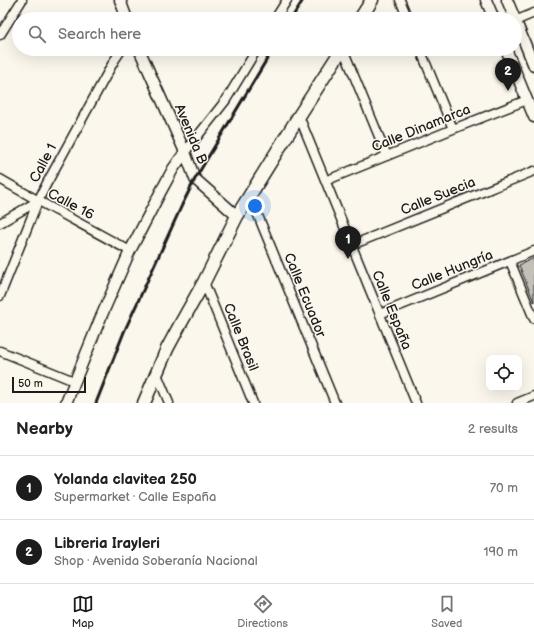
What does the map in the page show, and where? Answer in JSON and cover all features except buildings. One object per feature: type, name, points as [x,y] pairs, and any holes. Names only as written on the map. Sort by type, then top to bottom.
[{"type":"main road","points":[[364,12],[372,0]]},
{"type":"main road","points":[[144,403],[180,322],[204,282],[237,216],[338,56]]},
{"type":"street","points":[[14,12],[21,0]]},
{"type":"street","points":[[120,0],[124,12]]},
{"type":"street","points":[[279,12],[287,0]]},
{"type":"street","points":[[400,0],[405,12]]},
{"type":"street","points":[[486,0],[491,12]]},
{"type":"street","points":[[507,0],[512,12]]},
{"type":"street","points":[[522,17],[534,13]]},
{"type":"street","points":[[0,35],[12,15]]},
{"type":"street","points":[[522,37],[534,66]]},
{"type":"street","name":"Calle 1","points":[[0,296],[38,201],[50,176],[117,56]]},
{"type":"street","name":"Avenida B","points":[[143,56],[185,152],[195,179],[237,216]]},
{"type":"street","points":[[66,403],[130,251],[163,187],[185,152],[226,100],[253,56]]},
{"type":"street","points":[[345,56],[386,156]]},
{"type":"street","points":[[423,56],[453,129]]},
{"type":"street","points":[[510,56],[531,99],[534,117]]},
{"type":"street","name":"Calle Dinamarca","points":[[325,181],[531,99]]},
{"type":"street","name":"Calle España","points":[[299,116],[416,403]]},
{"type":"street","name":"Calle Suecia","points":[[352,245],[534,171]]},
{"type":"street","name":"Calle 16","points":[[0,178],[38,201],[130,251]]},
{"type":"street","name":"Calle Ecuador","points":[[250,196],[335,403]]},
{"type":"street","points":[[0,223],[38,201]]},
{"type":"street","name":"Calle Hungría","points":[[380,314],[534,251]]},
{"type":"street","points":[[510,261],[534,319]]},
{"type":"street","name":"Calle Brasil","points":[[204,282],[253,403]]},
{"type":"street","points":[[0,351],[74,381]]},
{"type":"street","points":[[157,374],[169,403]]},
{"type":"street","points":[[517,403],[534,396]]},
{"type":"railway","points":[[295,12],[303,0]]},
{"type":"railway","points":[[96,403],[124,332],[182,205],[195,179],[269,56]]},
{"type":"place","name":"Libreria Irayleri","points":[[508,91]]},
{"type":"place","name":"Yolanda clavitea 250","points":[[348,259]]}]
